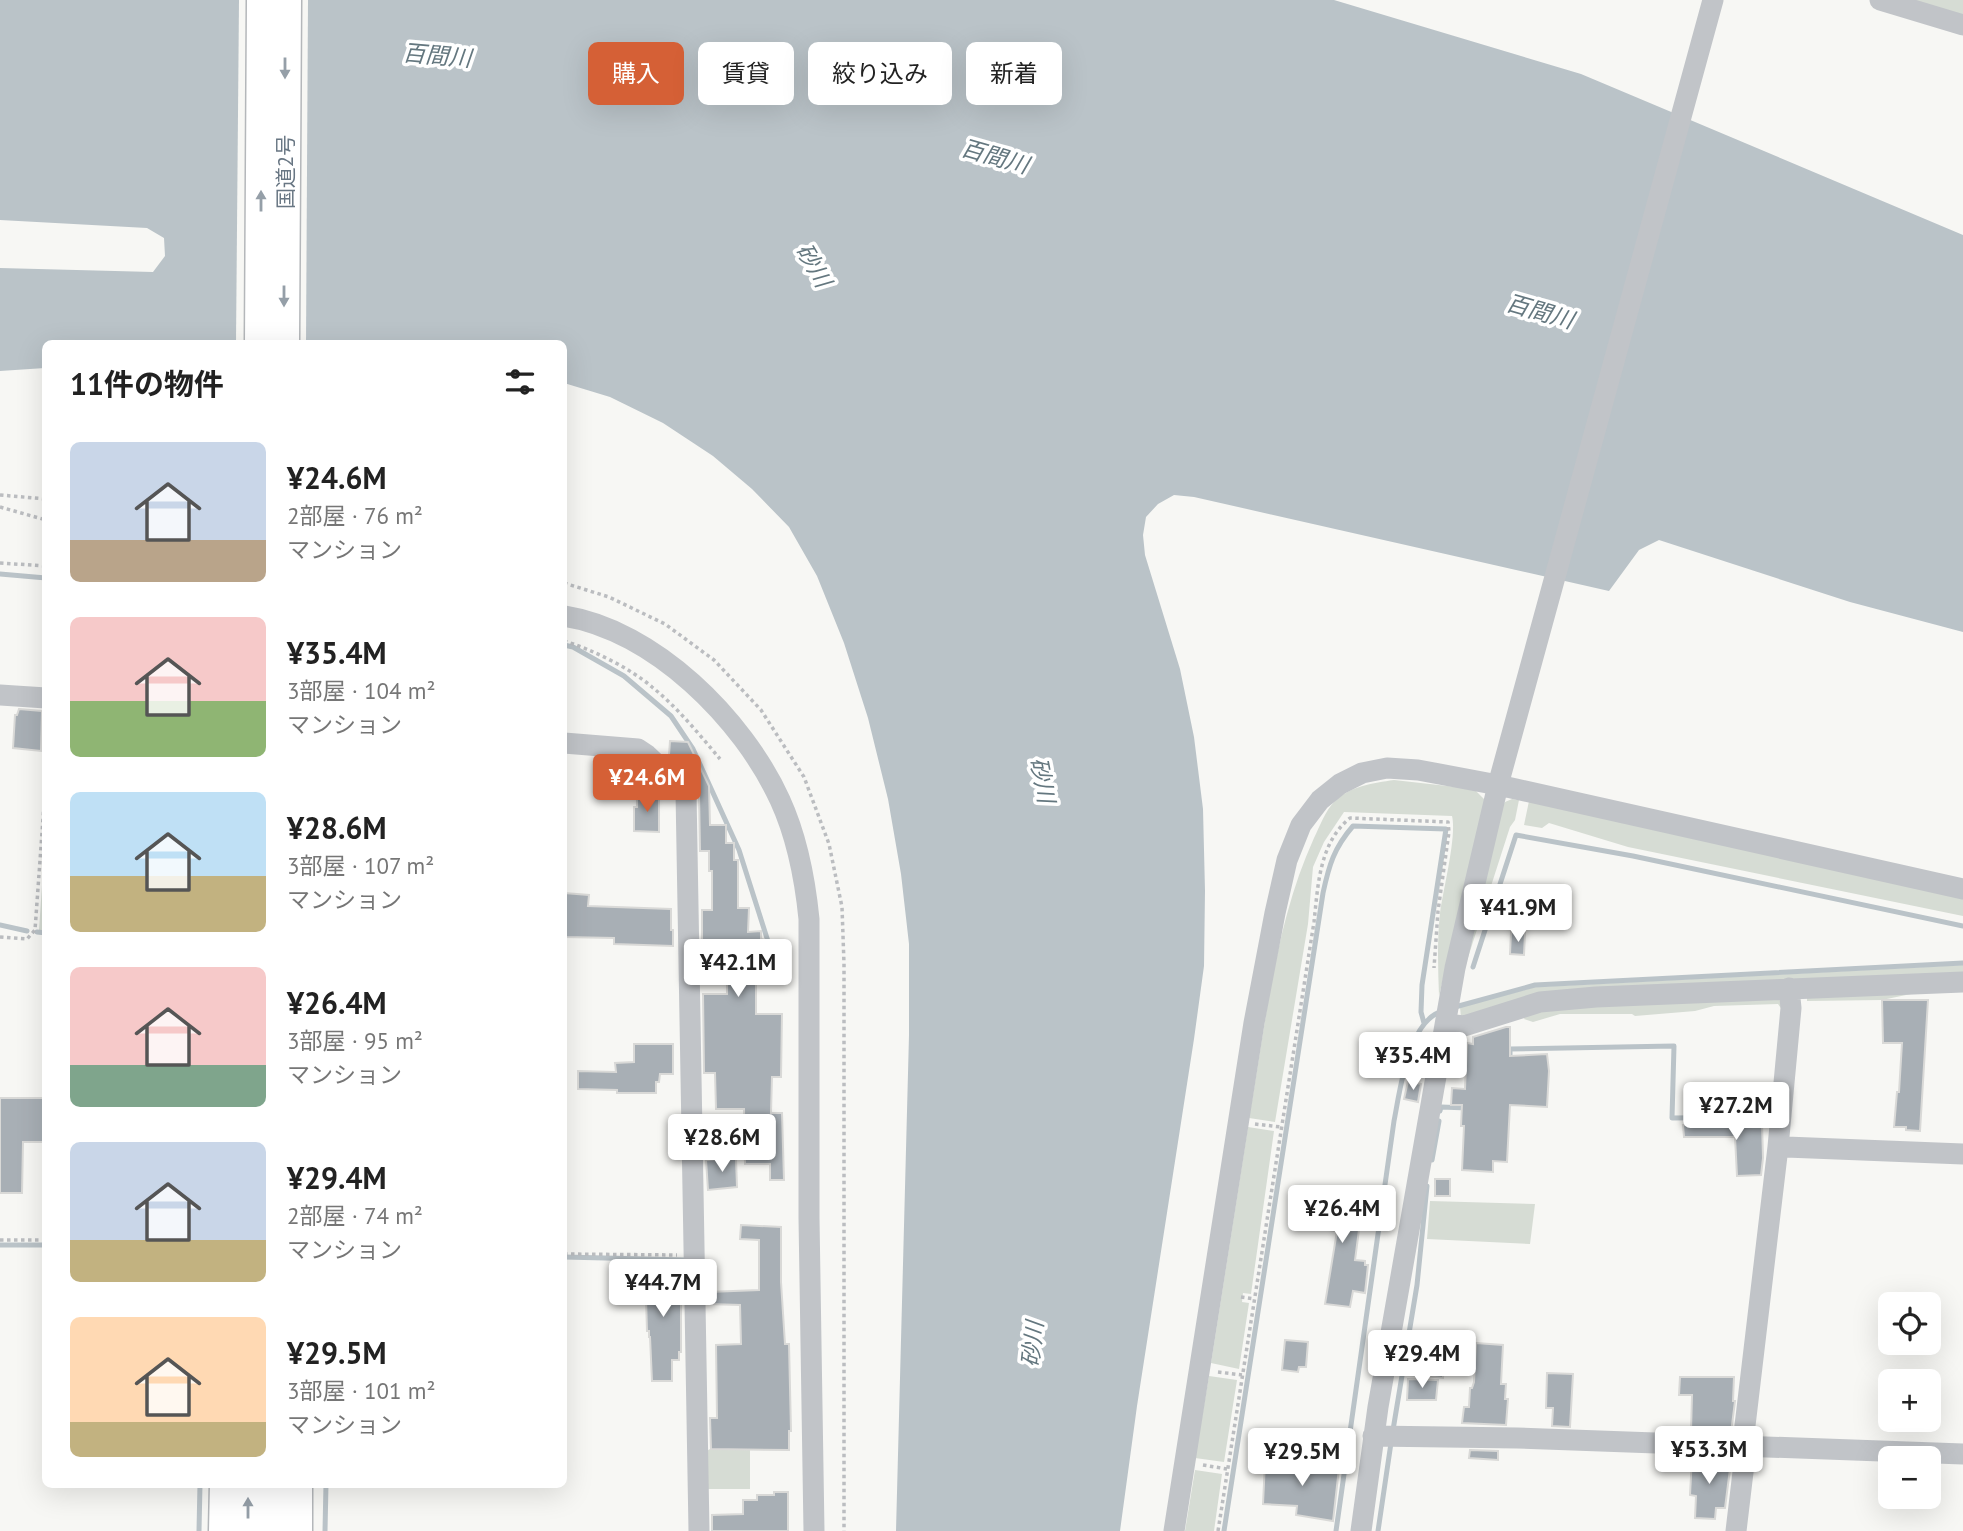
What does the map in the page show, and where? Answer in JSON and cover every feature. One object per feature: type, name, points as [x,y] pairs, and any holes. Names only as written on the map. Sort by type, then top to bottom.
[{"type":"highway","name":"国道2号","points":[[260,340],[262,0]]},
{"type":"highway","name":"国道2号","points":[[284,340],[286,0]]},
{"type":"highway","points":[[224,1531],[225,1488]]},
{"type":"highway","points":[[248,1488],[248,1531]]},
{"type":"highway","points":[[272,1531],[273,1488]]},
{"type":"highway","points":[[297,1488],[297,1531]]},
{"type":"street","points":[[1361,1531],[1386,1436],[1455,968],[1498,785],[1713,0]]},
{"type":"street","points":[[1880,0],[1963,25]]},
{"type":"street","points":[[567,616],[616,633],[648,650],[680,672],[712,700],[760,764],[780,800],[794,839],[806,886],[809,919],[809,1218],[814,1531]]},
{"type":"street","points":[[0,695],[42,698]]},
{"type":"street","points":[[567,743],[638,749],[686,792],[699,1531]]},
{"type":"street","points":[[1174,1531],[1254,1023],[1275,913],[1287,860],[1301,825],[1320,800],[1340,784],[1362,773],[1387,768],[1418,770],[1498,785],[1963,890]]},
{"type":"street","points":[[1447,1015],[1464,1026],[1540,1002],[1596,997],[1963,982]]},
{"type":"street","points":[[1736,1531],[1746,1447],[1744,1434],[1778,1147],[1791,1008],[1789,988]]},
{"type":"street","points":[[1786,1147],[1963,1154]]},
{"type":"street","points":[[1386,1436],[1963,1454]]},
{"type":"street","points":[[211,1531],[212,1488]]},
{"type":"street","points":[[310,1531],[311,1488]]},
{"type":"path","points":[[0,495],[42,499]]},
{"type":"path","points":[[0,507],[42,519]]},
{"type":"path","points":[[0,563],[42,566]]},
{"type":"path","points":[[567,642],[614,663],[651,686],[692,726],[720,759]]},
{"type":"path","points":[[1218,1531],[1320,873],[1328,847],[1341,825],[1350,818],[1448,822],[1434,976]]},
{"type":"path","points":[[0,937],[27,939],[35,930],[42,833]]},
{"type":"path","points":[[844,964],[844,1531]]},
{"type":"path","points":[[1259,1124],[1281,1127]]},
{"type":"path","points":[[0,1240],[42,1240]]},
{"type":"path","points":[[567,1254],[682,1256]]},
{"type":"path","points":[[1241,1297],[1254,1299]]},
{"type":"path","points":[[1222,1373],[1242,1375]]},
{"type":"path","points":[[1205,1466],[1228,1469]]},
{"type":"shaded area","points":[[1914,0],[1963,0],[1963,16]]},
{"type":"shaded area","points":[[1394,780],[1474,789],[1485,800],[1439,996],[1439,923],[1451,849],[1452,816],[1344,812],[1324,842],[1313,867],[1308,924],[1275,1122],[1249,1118],[1280,940],[1300,871],[1314,838],[1328,809],[1341,796],[1363,786]]},
{"type":"shaded area","points":[[1519,800],[1515,820],[1510,827],[1463,973],[1498,813],[1505,802]]},
{"type":"shaded area","points":[[1529,801],[1963,898],[1963,916],[1628,847],[1549,823],[1542,828],[1524,825]]},
{"type":"shaded area","points":[[42,886],[42,930],[39,930]]},
{"type":"shaded area","points":[[1963,965],[1963,978],[1461,1018],[1460,1007],[1535,987]]},
{"type":"shaded area","points":[[1930,990],[1882,1000],[1807,1001],[1807,997]]},
{"type":"shaded area","points":[[1777,995],[1784,1002],[1783,1011],[1778,1004],[1714,1006],[1695,1011],[1635,1016],[1560,1014],[1533,1022],[1524,1019],[1528,1011]]},
{"type":"shaded area","points":[[1248,1127],[1274,1131],[1251,1294],[1243,1293],[1242,1302],[1249,1303],[1239,1369],[1211,1363]]},
{"type":"shaded area","points":[[1430,1201],[1535,1204],[1530,1244],[1427,1239]]},
{"type":"shaded area","points":[[1209,1376],[1237,1380],[1224,1462],[1195,1458]]},
{"type":"shaded area","points":[[710,1449],[750,1450],[750,1489],[705,1489],[705,1452]]},
{"type":"shaded area","points":[[1195,1470],[1222,1474],[1214,1531],[1185,1531]]},
{"type":"water","points":[[0,0],[1334,0],[1581,74],[1963,235],[1963,632],[1850,602],[1659,540],[1639,550],[1609,591],[1194,497],[1174,495],[1158,504],[1146,517],[1143,535],[1145,555],[1180,669],[1194,737],[1203,809],[1204,966],[1120,1531],[896,1531],[909,944],[901,874],[888,799],[868,718],[844,643],[817,576],[789,527],[752,489],[713,456],[663,423],[610,397],[567,384],[567,340],[42,340],[42,368],[0,371],[0,268],[153,272],[165,256],[164,238],[147,228],[0,220]]},
{"type":"pier","points":[[239,0],[308,0],[306,340],[236,340]]},
{"type":"building","points":[[19,709],[42,711],[41,751],[13,748],[15,715]]},
{"type":"building","points":[[670,741],[688,742],[709,786],[710,825],[726,825],[726,843],[734,843],[734,860],[738,860],[738,908],[749,908],[748,932],[761,931],[761,939],[766,940],[766,955],[771,955],[771,979],[756,979],[756,1014],[782,1014],[781,1077],[772,1077],[771,1113],[782,1113],[784,1180],[770,1180],[770,1164],[745,1164],[744,1109],[716,1109],[715,1073],[704,1073],[703,994],[727,994],[727,959],[702,959],[702,910],[712,910],[712,871],[709,871],[709,851],[700,851],[699,792],[698,786],[692,780],[692,757],[669,755]]},
{"type":"building","points":[[637,796],[659,796],[659,832],[634,831]]},
{"type":"building","points":[[567,893],[589,895],[588,906],[671,909],[673,946],[614,944],[614,938],[567,937]]},
{"type":"building","points":[[1511,932],[1525,933],[1524,955],[1510,954]]},
{"type":"building","points":[[1882,1000],[1928,1000],[1920,1131],[1894,1127],[1902,1043],[1883,1043]]},
{"type":"building","points":[[1510,1027],[1510,1056],[1547,1054],[1547,1107],[1510,1105],[1507,1162],[1493,1161],[1493,1172],[1462,1170],[1462,1105],[1451,1105],[1452,1088],[1465,1089],[1467,1043],[1473,1044],[1473,1037]]},
{"type":"building","points":[[634,1044],[673,1044],[673,1074],[660,1074],[659,1082],[656,1082],[656,1093],[578,1089],[578,1071],[616,1072],[615,1063],[634,1062]]},
{"type":"building","points":[[1408,1081],[1421,1084],[1418,1102],[1404,1099]]},
{"type":"building","points":[[0,1098],[42,1098],[42,1142],[23,1142],[22,1193],[0,1193]]},
{"type":"building","points":[[1722,1121],[1762,1122],[1761,1175],[1737,1176],[1735,1137],[1684,1137],[1683,1125]]},
{"type":"building","points":[[736,1158],[737,1187],[708,1190],[706,1160]]},
{"type":"building","points":[[1435,1179],[1450,1179],[1450,1196],[1435,1196]]},
{"type":"building","points":[[1333,1189],[1364,1192],[1355,1260],[1365,1261],[1365,1265],[1368,1265],[1365,1293],[1353,1291],[1350,1307],[1325,1304],[1337,1231],[1306,1227],[1308,1206],[1331,1208]]},
{"type":"building","points":[[741,1225],[781,1227],[785,1344],[789,1344],[789,1450],[711,1449],[710,1418],[717,1418],[716,1345],[741,1344],[740,1305],[708,1304],[708,1292],[759,1290],[759,1240],[740,1239]]},
{"type":"building","points":[[672,1263],[673,1279],[681,1279],[681,1352],[679,1360],[672,1360],[672,1381],[652,1381],[645,1264]]},
{"type":"building","points":[[1285,1340],[1308,1342],[1306,1367],[1299,1367],[1298,1372],[1282,1370]]},
{"type":"building","points":[[1476,1343],[1503,1345],[1501,1384],[1506,1384],[1505,1399],[1508,1399],[1506,1425],[1462,1423],[1464,1407],[1469,1407],[1470,1388],[1474,1382]]},
{"type":"building","points":[[1427,1359],[1444,1361],[1443,1378],[1426,1376]]},
{"type":"building","points":[[1547,1373],[1573,1374],[1570,1427],[1552,1426],[1553,1408],[1546,1408]]},
{"type":"building","points":[[1680,1377],[1734,1377],[1735,1401],[1731,1433],[1691,1431],[1692,1395],[1679,1395]]},
{"type":"building","points":[[1408,1379],[1438,1380],[1436,1400],[1407,1400]]},
{"type":"building","points":[[1470,1450],[1498,1451],[1498,1460],[1469,1458]]},
{"type":"building","points":[[1692,1457],[1723,1459],[1722,1468],[1730,1469],[1725,1508],[1716,1508],[1715,1519],[1695,1518],[1696,1496],[1690,1495]]},
{"type":"building","points":[[1296,1461],[1339,1468],[1333,1521],[1296,1515],[1297,1506],[1263,1504],[1265,1462],[1295,1464]]},
{"type":"building","points":[[774,1492],[788,1492],[788,1531],[712,1531],[712,1515],[743,1514],[743,1500],[757,1500],[757,1495],[774,1495]]},
{"type":"waterway","points":[[0,574],[42,578]]},
{"type":"waterway","points":[[567,646],[624,676],[671,716],[693,749],[739,850],[779,976]]},
{"type":"waterway","points":[[1224,1531],[1323,893],[1333,857],[1353,826],[1446,829],[1422,985],[1421,1012],[1424,1023]]},
{"type":"waterway","points":[[1473,967],[1516,835],[1633,856],[1963,926]]},
{"type":"waterway","points":[[0,925],[27,931]]},
{"type":"waterway","points":[[37,932],[42,933]]},
{"type":"waterway","points":[[1455,1007],[1535,985],[1963,963]]},
{"type":"waterway","points":[[1336,1531],[1399,1092],[1408,1058],[1421,1028],[1431,1017],[1443,1011]]},
{"type":"waterway","points":[[1510,1056],[1510,1049],[1674,1046],[1672,1118],[1772,1117]]},
{"type":"waterway","points":[[1440,1111],[1441,1107],[1468,1108]]},
{"type":"waterway","points":[[1432,1160],[1439,1121]]},
{"type":"waterway","points":[[1393,1430],[1417,1285],[1427,1186]]},
{"type":"waterway","points":[[0,1245],[42,1245]]},
{"type":"waterway","points":[[567,1257],[686,1260]]},
{"type":"waterway","points":[[1378,1531],[1391,1443]]},
{"type":"waterway","points":[[199,1531],[200,1488]]},
{"type":"waterway","points":[[325,1531],[326,1488]]},
{"type":"water label","name":"百間川","points":[[437,55]]},
{"type":"water label","name":"百間川","points":[[995,156]]},
{"type":"water label","name":"砂川","points":[[814,265]]},
{"type":"water label","name":"百間川","points":[[1540,311]]},
{"type":"water label","name":"砂川","points":[[1043,780]]},
{"type":"water label","name":"砂川","points":[[1032,1344]]}]
